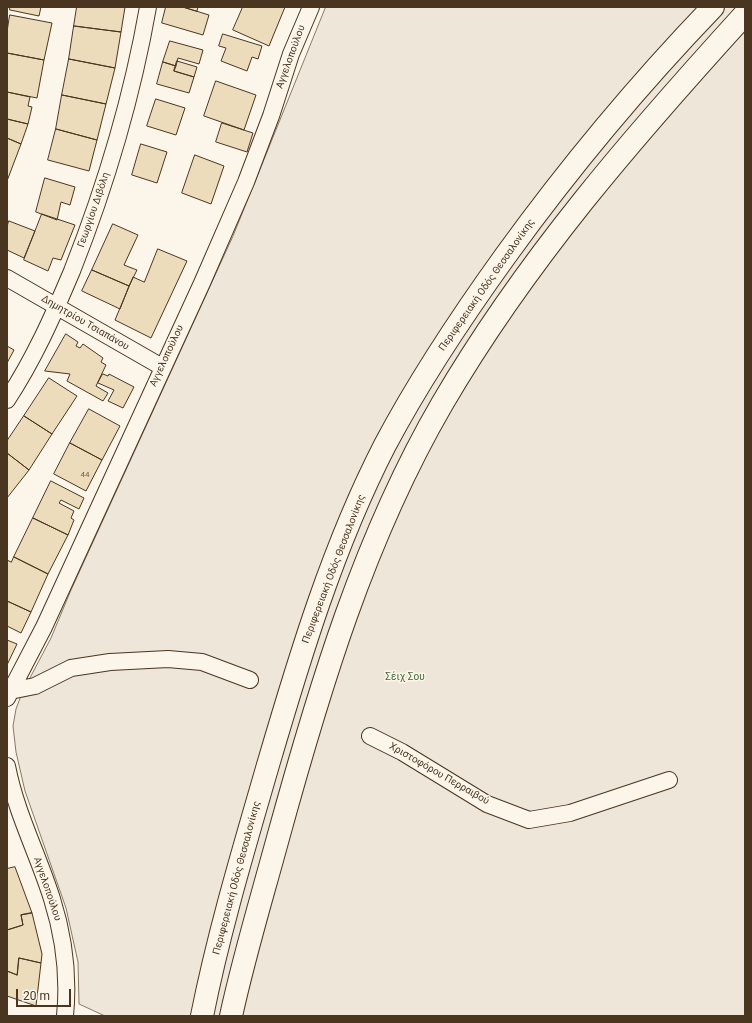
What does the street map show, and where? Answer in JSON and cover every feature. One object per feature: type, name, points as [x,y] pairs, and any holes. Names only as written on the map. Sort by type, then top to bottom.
[{"type":"highway","name":"Περιφερειακή Οδός Θεσσαλονίκης","points":[[202,1016],[238,866],[298,665],[338,552],[358,503],[385,446],[414,394],[454,329],[540,208],[630,97],[713,7]]},
{"type":"highway","points":[[232,1013],[304,745],[356,588],[393,497],[442,404],[521,283],[566,220],[650,118],[745,14]]},
{"type":"highway","points":[[188,1016],[227,915]]},
{"type":"street","name":"Γεωργίου Διβόλη","points":[[7,400],[33,358],[57,307],[85,238],[119,137],[134,81],[148,7]]},
{"type":"street","name":"Αγγελοπούλου","points":[[8,693],[44,627],[162,367],[202,283],[246,182],[291,54],[310,7]]},
{"type":"street","name":"Δημητρίου Τσιαπάνου","points":[[7,278],[162,367]]},
{"type":"street","points":[[8,693],[35,686],[71,668],[110,662],[168,659],[202,662],[250,680]]},
{"type":"street","name":"Χριστοφόρου Περραιβού","points":[[370,736],[402,752],[487,804],[529,820],[570,813],[669,780]]},
{"type":"street","name":"Αγγελοπούλου","points":[[7,766],[20,813],[57,916],[63,941],[65,964],[65,1016]]},
{"type":"green space","name":"Σέιχ Σου","points":[[326,7],[745,7],[745,1016],[105,1016],[79,1004],[78,962],[66,908],[25,791],[16,752],[13,726],[16,709],[22,693],[51,638],[71,590],[233,236]]},
{"type":"building","points":[[10,7],[41,7],[39,16],[10,10]]},
{"type":"building","points":[[77,7],[125,7],[121,32],[74,26]]},
{"type":"building","points":[[166,7],[183,7],[209,15],[203,35],[162,23]]},
{"type":"building","points":[[183,7],[198,7],[197,11]]},
{"type":"building","points":[[243,7],[285,7],[269,46],[233,30]]},
{"type":"building","points":[[10,15],[52,23],[44,60],[7,53],[7,32]]},
{"type":"building","points":[[74,26],[121,32],[115,68],[69,59]]},
{"type":"building","points":[[223,34],[262,46],[258,59],[252,57],[247,71],[221,61],[226,48],[219,46]]},
{"type":"building","points":[[170,41],[203,50],[199,64],[178,58],[176,66],[163,62]]},
{"type":"building","points":[[7,53],[44,60],[37,98],[7,92]]},
{"type":"building","points":[[69,59],[115,68],[106,104],[62,95]]},
{"type":"building","points":[[177,61],[197,67],[194,77],[174,71]]},
{"type":"building","points":[[163,62],[176,66],[174,71],[194,77],[189,93],[157,84]]},
{"type":"building","points":[[216,81],[256,95],[244,130],[204,116]]},
{"type":"building","points":[[7,92],[30,97],[28,106],[32,107],[28,124],[7,119]]},
{"type":"building","points":[[62,95],[106,104],[97,140],[56,129]]},
{"type":"building","points":[[156,99],[185,108],[176,135],[147,126]]},
{"type":"building","points":[[7,119],[28,124],[21,144],[7,138]]},
{"type":"building","points":[[222,123],[253,133],[247,152],[216,142]]},
{"type":"building","points":[[56,129],[97,140],[89,171],[48,160]]},
{"type":"building","points":[[7,138],[21,144],[7,181]]},
{"type":"building","points":[[141,144],[167,152],[157,183],[132,175]]},
{"type":"building","points":[[195,155],[224,166],[211,204],[182,193]]},
{"type":"building","points":[[45,178],[75,187],[70,205],[61,202],[57,220],[36,212]]},
{"type":"building","points":[[42,214],[75,225],[61,260],[53,258],[48,271],[24,260]]},
{"type":"building","points":[[9,221],[35,231],[24,258],[7,250],[7,227]]},
{"type":"building","points":[[113,224],[138,235],[124,265],[137,270],[129,286],[92,270]]},
{"type":"building","points":[[158,249],[187,261],[151,338],[115,320],[133,277],[144,282]]},
{"type":"building","points":[[92,270],[129,286],[120,309],[82,291]]},
{"type":"building","points":[[66,334],[78,342],[76,346],[80,348],[83,344],[103,358],[101,362],[106,365],[96,386],[108,393],[103,401],[67,381],[70,374],[45,371]]},
{"type":"building","points":[[7,346],[14,350],[7,363]]},
{"type":"building","points":[[103,374],[108,376],[109,374],[134,387],[123,408],[108,401],[114,390],[98,383]]},
{"type":"building","points":[[49,378],[77,396],[52,434],[24,416]]},
{"type":"building","points":[[89,409],[120,426],[102,460],[70,443]]},
{"type":"building","points":[[24,416],[52,434],[29,470],[7,453],[7,441]]},
{"type":"building","points":[[70,443],[102,460],[86,491],[54,474]]},
{"type":"building","points":[[7,453],[29,470],[7,498]]},
{"type":"building","points":[[51,481],[84,498],[79,509],[61,500],[59,503],[74,511],[71,518],[74,520],[68,535],[33,518]]},
{"type":"building","points":[[33,518],[68,535],[48,574],[14,557]]},
{"type":"building","points":[[14,557],[48,574],[31,612],[7,601],[7,560],[11,562]]},
{"type":"building","points":[[7,601],[31,612],[21,633],[7,626]]},
{"type":"building","points":[[7,640],[17,644],[7,665]]},
{"type":"building","points":[[15,867],[32,913],[21,915],[23,925],[7,930],[7,869]]},
{"type":"building","points":[[32,913],[42,954],[41,963],[19,958],[17,975],[7,971],[7,930],[23,925],[21,915]]},
{"type":"building","points":[[19,958],[41,963],[36,1006],[7,996],[7,971],[17,975]]}]
